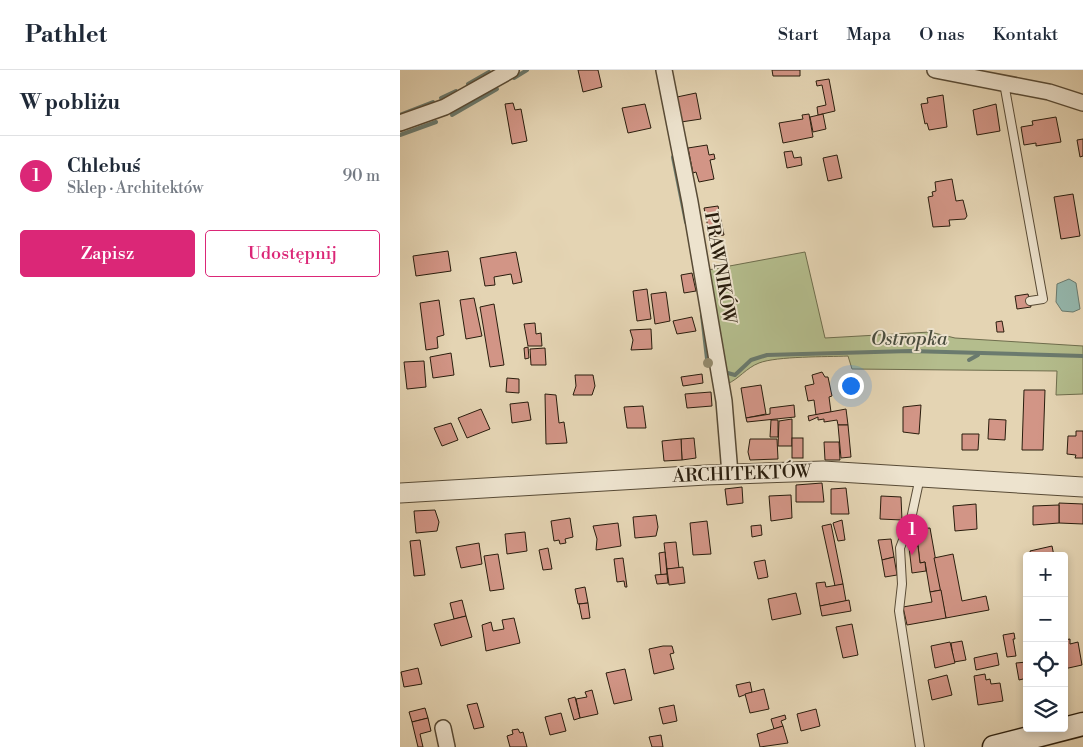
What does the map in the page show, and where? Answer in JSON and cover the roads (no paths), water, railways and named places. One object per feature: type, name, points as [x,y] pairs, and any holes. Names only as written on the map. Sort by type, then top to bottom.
[{"type":"main road","points":[[994,747],[1022,744],[1083,724]]},
{"type":"street","points":[[400,123],[445,107],[511,70]]},
{"type":"street","name":"PRAWNIKÓW","points":[[664,70],[690,202],[724,401],[730,474]]},
{"type":"street","points":[[935,70],[1049,92],[1083,103]]},
{"type":"street","name":"ARCHITEKTÓW","points":[[400,493],[730,474],[823,471],[1083,487]]},
{"type":"street","points":[[443,728],[447,747]]},
{"type":"lane","points":[[1004,83],[1043,299],[1030,301]]},
{"type":"lane","points":[[920,477],[911,519],[900,548],[902,584],[899,611],[920,747]]},
{"type":"water","points":[[1069,279],[1076,283],[1080,309],[1073,312],[1062,311],[1056,302],[1057,284]]},
{"type":"waterway","points":[[514,78],[527,70]]},
{"type":"waterway","points":[[468,84],[489,72]]},
{"type":"waterway","points":[[452,115],[497,89]]},
{"type":"waterway","points":[[441,98],[456,91]]},
{"type":"waterway","points":[[400,115],[433,102]]},
{"type":"waterway","points":[[400,135],[436,122]]},
{"type":"waterway","points":[[673,157],[686,222]]},
{"type":"waterway","points":[[702,315],[707,359],[711,362]]},
{"type":"waterway","name":"Ostropka","points":[[724,372],[735,375],[751,360],[767,355],[910,351],[1083,356]]},
{"type":"waterway","points":[[969,360],[978,355]]},
{"type":"place","name":"Chlebuś","points":[[912,555]]}]
